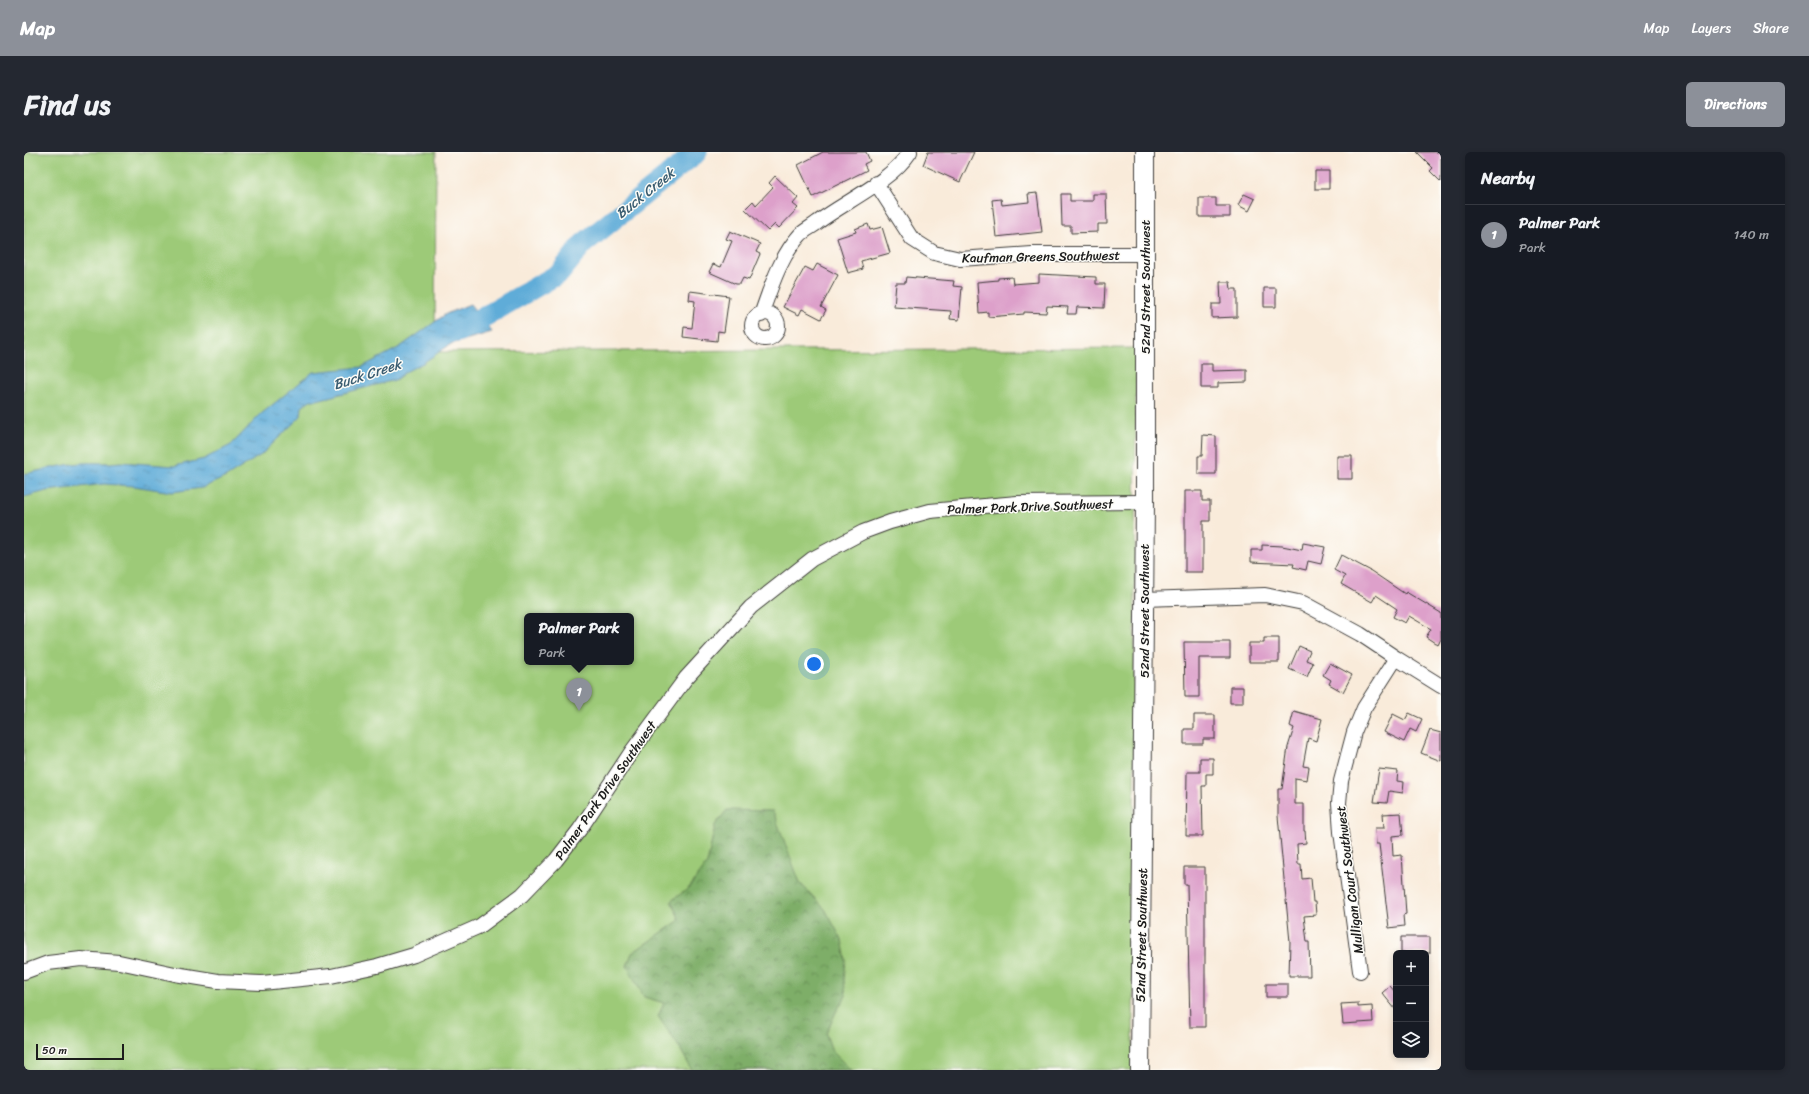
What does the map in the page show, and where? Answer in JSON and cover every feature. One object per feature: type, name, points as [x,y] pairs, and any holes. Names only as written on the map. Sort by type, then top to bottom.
[{"type":"street","points":[[761,315],[784,255],[801,235],[876,183],[906,158],[910,152]]},
{"type":"street","name":"52nd Street Southwest","points":[[1140,1070],[1145,502],[1145,152]]},
{"type":"street","name":"Kaufman Greens Southwest","points":[[876,183],[912,239],[934,253],[960,259],[1032,254],[1146,254]]},
{"type":"street","name":"Palmer Park Drive Southwest","points":[[24,972],[48,963],[81,959],[119,962],[175,974],[218,981],[262,983],[332,976],[377,966],[414,955],[480,926],[522,895],[556,860],[580,829],[632,751],[686,678],[751,607],[812,559],[863,532],[930,510],[1017,504],[1145,502]]},
{"type":"street","points":[[1144,599],[1265,595],[1303,603],[1360,634],[1441,686]]},
{"type":"street","name":"Mulligan Court Southwest","points":[[1360,971],[1341,832],[1339,803],[1341,781],[1354,732],[1364,708],[1396,658]]},
{"type":"green space","points":[[24,152],[436,152],[435,352],[1136,348],[1133,1070],[24,1070]]},
{"type":"green space","points":[[727,810],[773,811],[800,883],[825,909],[842,940],[846,960],[844,981],[846,996],[836,1012],[826,1034],[832,1051],[851,1070],[692,1070],[679,1047],[658,1016],[664,1003],[644,997],[627,966],[632,953],[680,920],[671,901],[689,888],[707,864],[715,825]]},
{"type":"water","points":[[470,304],[492,332],[451,344],[395,380],[317,400],[310,400],[302,407],[301,416],[261,455],[226,477],[202,488],[172,492],[134,486],[104,484],[47,491],[24,497],[24,474],[66,465],[80,463],[121,462],[174,466],[204,459],[231,445],[261,414],[313,372],[362,367],[400,347],[446,314]]},
{"type":"building","points":[[823,152],[866,152],[870,161],[864,164],[867,170],[813,197],[798,165]]},
{"type":"building","points":[[928,152],[974,152],[960,182],[923,165]]},
{"type":"building","points":[[1417,152],[1441,152],[1441,182],[1430,171],[1433,168]]},
{"type":"building","points":[[1315,171],[1329,171],[1329,189],[1315,189]]},
{"type":"building","points":[[775,176],[798,198],[793,204],[798,208],[779,228],[775,224],[768,231],[745,209],[753,201],[756,205],[773,187],[769,183]]},
{"type":"building","points":[[1037,193],[1042,232],[996,237],[992,200],[1001,199],[1002,205],[1029,202],[1028,194]]},
{"type":"building","points":[[1061,194],[1070,194],[1070,201],[1093,201],[1093,194],[1106,194],[1107,224],[1098,224],[1098,232],[1071,233],[1071,226],[1062,226]]},
{"type":"building","points":[[1244,194],[1255,199],[1249,211],[1238,205]]},
{"type":"building","points":[[1199,198],[1216,198],[1216,206],[1230,206],[1230,217],[1199,217]]},
{"type":"building","points":[[868,224],[870,230],[882,227],[890,253],[861,261],[863,269],[848,273],[837,238],[856,232],[855,229]]},
{"type":"building","points":[[730,231],[760,244],[756,252],[760,254],[749,280],[743,278],[740,284],[736,284],[709,272],[713,264],[721,267],[732,241],[726,239]]},
{"type":"building","points":[[817,264],[838,275],[821,307],[826,310],[821,319],[802,309],[799,315],[783,307],[805,267],[813,271]]},
{"type":"building","points":[[1039,274],[1096,277],[1096,284],[1105,284],[1104,308],[1077,307],[1076,314],[1067,314],[1068,307],[1047,306],[1046,313],[1024,312],[1024,314],[988,317],[988,312],[979,313],[977,282],[1012,277],[1013,284],[1039,282]]},
{"type":"building","points":[[906,277],[954,281],[953,286],[962,287],[959,320],[950,319],[951,311],[894,307],[896,283],[905,283]]},
{"type":"building","points":[[1220,282],[1230,282],[1231,289],[1237,289],[1237,317],[1212,318],[1212,304],[1221,304]]},
{"type":"building","points":[[1264,288],[1276,288],[1276,307],[1264,307]]},
{"type":"building","points":[[690,291],[729,296],[724,332],[718,331],[717,341],[683,337],[684,327],[692,328],[695,301],[689,300]]},
{"type":"building","points":[[1201,364],[1212,364],[1212,371],[1247,370],[1247,382],[1218,383],[1218,388],[1201,388]]},
{"type":"building","points":[[1203,435],[1216,436],[1216,474],[1198,474],[1198,456],[1202,456]]},
{"type":"building","points":[[1337,456],[1352,456],[1352,479],[1337,479]]},
{"type":"building","points":[[1185,491],[1202,491],[1202,501],[1210,501],[1210,521],[1203,521],[1203,572],[1185,572]]},
{"type":"building","points":[[1303,543],[1325,547],[1321,564],[1308,561],[1306,570],[1293,567],[1294,564],[1251,562],[1251,550],[1262,550],[1262,545],[1282,546],[1302,550]]},
{"type":"building","points":[[1341,555],[1371,571],[1405,594],[1406,592],[1441,613],[1441,639],[1438,645],[1426,637],[1431,629],[1409,616],[1405,623],[1393,617],[1397,609],[1376,595],[1372,602],[1341,584],[1345,576],[1334,570]]},
{"type":"building","points":[[1264,638],[1279,638],[1279,662],[1249,662],[1249,643],[1264,643]]},
{"type":"building","points":[[1184,642],[1230,642],[1230,658],[1199,658],[1199,697],[1185,697]]},
{"type":"building","points":[[1299,646],[1310,651],[1306,660],[1313,663],[1307,677],[1289,669]]},
{"type":"building","points":[[1330,663],[1352,675],[1343,692],[1329,684],[1331,680],[1323,675]]},
{"type":"building","points":[[1230,687],[1243,687],[1243,703],[1230,703]]},
{"type":"building","points":[[1294,711],[1322,719],[1316,741],[1308,738],[1303,766],[1309,767],[1307,780],[1295,778],[1295,804],[1304,804],[1304,831],[1306,843],[1297,844],[1298,864],[1301,864],[1302,879],[1311,878],[1313,902],[1315,902],[1316,915],[1304,916],[1307,942],[1309,942],[1310,976],[1289,976],[1290,942],[1278,816],[1278,789],[1282,789],[1288,747],[1294,728],[1290,726]]},
{"type":"building","points":[[1409,713],[1422,719],[1416,732],[1410,729],[1404,742],[1384,732],[1393,714],[1405,720]]},
{"type":"building","points":[[1194,715],[1215,715],[1215,739],[1203,739],[1203,744],[1184,744],[1184,729],[1194,729]]},
{"type":"building","points":[[1430,730],[1441,733],[1441,761],[1421,753]]},
{"type":"building","points":[[1200,758],[1213,758],[1213,774],[1206,774],[1206,786],[1202,786],[1203,836],[1186,836],[1187,772],[1200,772]]},
{"type":"building","points":[[1379,769],[1398,771],[1397,781],[1404,782],[1403,793],[1389,791],[1387,803],[1374,802]]},
{"type":"building","points":[[1401,813],[1403,835],[1392,836],[1393,856],[1402,855],[1406,914],[1403,915],[1404,926],[1389,928],[1379,844],[1376,844],[1375,828],[1384,828],[1383,814]]},
{"type":"building","points":[[1184,867],[1205,867],[1205,1027],[1190,1027],[1187,884],[1184,884]]},
{"type":"building","points":[[1401,937],[1430,937],[1430,953],[1429,950],[1401,950]]},
{"type":"building","points":[[1266,984],[1288,984],[1288,997],[1266,997]]},
{"type":"building","points":[[1390,986],[1393,990],[1393,1006],[1382,993]]},
{"type":"building","points":[[1358,1003],[1358,1007],[1372,1006],[1373,1022],[1343,1024],[1341,1004]]},
{"type":"waterway","name":"Buck Creek","points":[[458,332],[560,273],[583,244],[697,152]]},
{"type":"place","name":"Palmer Park","points":[[579,711]]}]
